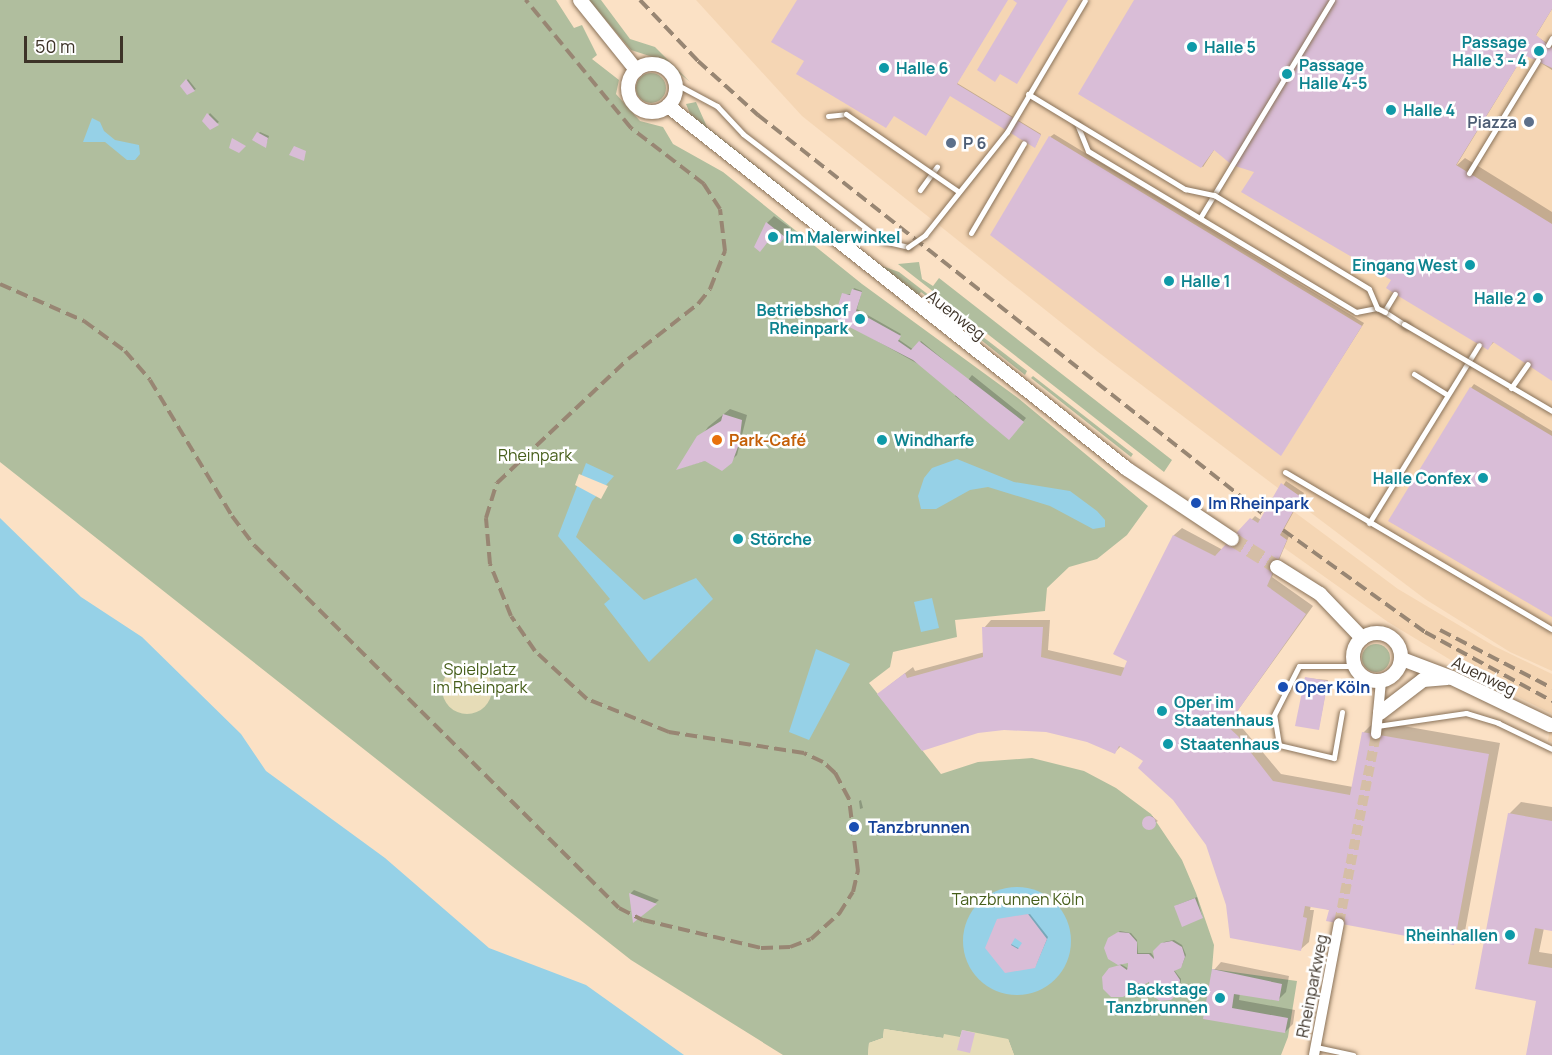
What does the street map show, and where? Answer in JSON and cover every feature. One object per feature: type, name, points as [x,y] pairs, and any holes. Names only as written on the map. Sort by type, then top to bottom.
[{"type":"street","points":[[580,0],[636,70]]},
{"type":"street","points":[[649,64],[664,67],[676,84],[668,106],[653,112],[637,107],[628,84],[636,70],[649,64]]},
{"type":"street","name":"Auenweg","points":[[668,106],[1126,469],[1232,539]]},
{"type":"street","points":[[1277,567],[1320,594],[1362,638]]},
{"type":"street","points":[[1377,632],[1392,637],[1402,659],[1395,674],[1381,681],[1365,678],[1354,666],[1353,656],[1362,638],[1377,632]]},
{"type":"street","name":"Auenweg","points":[[1402,659],[1452,678],[1550,725]]},
{"type":"street","points":[[1378,724],[1423,680],[1452,678]]},
{"type":"street","points":[[1378,724],[1381,681]]},
{"type":"street","name":"Rheinparkweg","points":[[1314,1051],[1340,923]]},
{"type":"lane","points":[[676,84],[717,106],[743,134],[892,245],[913,246],[1007,132],[1085,0]]},
{"type":"lane","points":[[1200,218],[1332,0]]},
{"type":"lane","points":[[1079,9],[1028,94],[1176,183],[1195,191],[1214,195],[1369,289],[1377,308],[1512,388]]},
{"type":"lane","points":[[1548,45],[1552,38]]},
{"type":"lane","points":[[1469,173],[1538,60]]},
{"type":"lane","points":[[1028,94],[1087,129]]},
{"type":"lane","points":[[828,116],[846,114],[959,192]]},
{"type":"lane","points":[[1077,123],[1088,151],[1356,312],[1377,308]]},
{"type":"lane","points":[[971,233],[1024,143]]},
{"type":"lane","points":[[920,190],[937,166]]},
{"type":"lane","points":[[1195,191],[1214,195],[1369,289],[1377,308],[1552,411]]},
{"type":"lane","points":[[1384,312],[1395,294]]},
{"type":"lane","points":[[1369,524],[1479,345]]},
{"type":"lane","points":[[1512,388],[1529,362]]},
{"type":"lane","points":[[1414,374],[1447,394]]},
{"type":"lane","points":[[1285,472],[1369,524],[1552,629]]},
{"type":"lane","points":[[1342,712],[1334,758],[1279,745],[1274,715],[1299,666],[1354,666]]},
{"type":"lane","points":[[1378,724],[1466,713],[1498,723],[1552,749]]},
{"type":"lane","points":[[1314,1051],[1353,1055]]},
{"type":"shaded area","points":[[696,0],[1552,0],[1552,671],[1510,652],[1425,599],[1098,352],[802,116]]},
{"type":"shaded area","points":[[1289,508],[1398,589],[1494,646],[1552,674],[1552,714],[1482,679],[1388,622],[1273,540]]},
{"type":"shaded area","points":[[1552,714],[1552,742],[1548,741]]},
{"type":"green space","name":"Rheinpark","points":[[0,0],[556,0],[574,28],[582,25],[597,55],[592,59],[619,80],[616,94],[640,121],[663,127],[673,144],[723,172],[862,284],[1018,398],[1148,506],[1127,535],[1097,559],[1069,567],[1047,588],[1045,611],[955,620],[957,637],[893,652],[890,667],[869,683],[941,774],[978,762],[1032,758],[1084,771],[1116,788],[1151,814],[1182,860],[1196,893],[1214,945],[1212,969],[1297,981],[1288,1037],[1281,1055],[1014,1055],[1008,1039],[943,1038],[884,1029],[883,1038],[869,1043],[868,1055],[783,1055],[631,960],[0,462]]},
{"type":"green space","points":[[589,0],[601,0],[630,39],[655,47],[690,82],[665,61],[631,50]]},
{"type":"green space","points":[[651,73],[662,77],[666,88],[662,99],[651,103],[640,99],[636,88],[640,77]]},
{"type":"green space","points":[[696,102],[707,127],[882,266],[899,272],[1027,371],[1025,375],[921,292],[918,296],[691,116],[686,104]]},
{"type":"green space","points":[[919,262],[922,279],[933,286],[939,278],[1172,460],[1164,472],[898,264]]},
{"type":"green space","points":[[1033,376],[1133,454],[1131,457],[1031,378]]},
{"type":"green space","points":[[1376,644],[1386,648],[1390,658],[1386,668],[1376,672],[1366,668],[1362,658],[1366,648]]},
{"type":"sand","points":[[462,664],[472,664],[485,671],[492,684],[492,694],[485,707],[472,714],[462,714],[453,710],[446,703],[442,694],[442,684],[446,675],[453,668]]},
{"type":"sand","points":[[884,1029],[943,1038],[944,1034],[960,1037],[962,1030],[1008,1039],[1014,1055],[868,1055],[869,1043],[883,1038]]},
{"type":"water","points":[[92,118],[100,122],[104,131],[115,140],[139,145],[140,154],[135,160],[127,160],[105,142],[83,142]]},
{"type":"water","points":[[957,459],[1014,482],[1070,491],[1097,511],[1105,520],[1105,527],[1093,529],[1050,506],[988,487],[970,490],[936,509],[921,509],[918,496],[924,478],[932,468]]},
{"type":"water","points":[[586,463],[614,476],[592,501],[576,537],[644,600],[696,578],[713,599],[649,662],[604,604],[610,599],[558,536]]},
{"type":"water","points":[[0,518],[81,597],[142,637],[241,734],[266,771],[385,858],[489,948],[586,985],[684,1055],[0,1055]]},
{"type":"water","points":[[932,598],[939,628],[921,632],[914,602]]},
{"type":"water","points":[[816,649],[850,664],[809,740],[789,732]]},
{"type":"water","points":[[1017,887],[1038,891],[1055,903],[1067,920],[1071,941],[1067,962],[1055,979],[1038,991],[1017,995],[996,991],[979,979],[967,962],[963,941],[967,920],[979,903],[996,891]]},
{"type":"pier","points":[[579,474],[608,486],[601,499],[575,485]]},
{"type":"building","name":"Halle 6","points":[[797,0],[1008,0],[957,84],[1041,135],[1035,148],[950,96],[926,136],[894,116],[886,128],[796,74],[804,61],[771,42]]},
{"type":"building","points":[[1013,0],[1068,0],[1017,84],[1000,74],[995,82],[977,70],[1017,3]]},
{"type":"building","points":[[1134,0],[1552,0],[1552,9],[1536,35],[1552,48],[1552,68],[1524,55],[1456,165],[1552,224],[1552,381],[1493,342],[1488,350],[1395,294],[1386,288],[1391,280],[1241,192],[1254,172],[1232,165],[1214,150],[1201,168],[1078,94]]},
{"type":"building","points":[[186,79],[195,91],[187,95],[180,86]]},
{"type":"building","points":[[207,113],[219,125],[210,130],[202,121]]},
{"type":"building","points":[[257,132],[268,138],[266,148],[252,140]]},
{"type":"building","name":"Halle 1","points":[[1049,136],[1362,326],[1281,456],[990,235]]},
{"type":"building","points":[[232,138],[246,146],[239,153],[229,148]]},
{"type":"building","points":[[294,146],[306,151],[304,161],[289,155]]},
{"type":"building","name":"Im Malerwinkel","points":[[766,222],[785,237],[780,243],[770,239],[760,252],[754,247]]},
{"type":"building","points":[[852,289],[862,292],[856,311],[901,336],[898,341],[911,350],[919,341],[1024,422],[1009,440],[913,360],[834,319],[842,293],[850,295]]},
{"type":"building","name":"Halle Confex","points":[[1470,387],[1552,436],[1552,617],[1388,521]]},
{"type":"building","name":"Park-Café","points":[[723,414],[742,420],[739,444],[732,463],[722,471],[705,461],[676,470],[697,436],[721,421]]},
{"type":"building","name":"Staatenhaus","points":[[1281,483],[1301,497],[1280,535],[1287,540],[1267,586],[1306,614],[1229,723],[1213,713],[1238,736],[1273,781],[1350,795],[1362,732],[1489,754],[1454,945],[1326,921],[1329,910],[1305,906],[1303,917],[1307,918],[1301,951],[1230,938],[1226,905],[1206,845],[1173,800],[1138,768],[1143,761],[1119,746],[1115,754],[1087,742],[1046,732],[1004,730],[978,733],[922,751],[877,694],[905,673],[907,678],[983,657],[982,627],[1043,627],[1041,657],[1121,676],[1127,661],[1113,654],[1173,535],[1215,556],[1250,518],[1258,523]]},
{"type":"building","points":[[1305,677],[1328,681],[1319,730],[1295,726]]},
{"type":"building","name":"Rheinhallen","points":[[1508,813],[1552,821],[1552,931],[1535,928],[1528,964],[1552,968],[1552,1055],[1526,1055],[1536,1001],[1475,989]]},
{"type":"building","points":[[1149,816],[1154,818],[1156,823],[1154,828],[1149,830],[1144,828],[1142,823],[1144,818]]},
{"type":"building","points":[[629,893],[657,904],[633,923]]},
{"type":"building","points":[[1195,898],[1203,918],[1182,927],[1174,906]]},
{"type":"building","points":[[1028,914],[1047,939],[1035,968],[1005,973],[985,948],[997,919]],"holes":[[[1015,938],[1022,943],[1018,949],[1011,945]]]},
{"type":"building","points":[[1118,932],[1129,933],[1137,942],[1137,954],[1149,954],[1154,959],[1153,951],[1161,943],[1172,941],[1182,947],[1185,957],[1181,968],[1174,971],[1180,980],[1179,992],[1171,1000],[1160,1001],[1150,994],[1149,982],[1143,985],[1134,982],[1132,991],[1123,997],[1111,997],[1103,989],[1102,977],[1109,968],[1120,965],[1127,970],[1128,963],[1118,965],[1108,959],[1104,948],[1108,938]]},
{"type":"building","name":"Backstage Tanzbrunnen","points":[[1212,969],[1282,984],[1279,1001],[1234,994],[1232,1008],[1288,1018],[1285,1033],[1203,1019]]},
{"type":"building","points":[[962,1030],[975,1033],[970,1053],[957,1050]]},
{"type":"tunnel","points":[[1232,539],[1277,567]]},
{"type":"tunnel","points":[[1339,923],[1376,734]]},
{"type":"railway","points":[[0,284],[84,321],[125,351],[150,380],[232,516],[255,546],[619,908],[643,920],[761,948],[790,947],[811,939],[839,914],[853,892],[858,871],[849,799],[835,773],[823,762],[804,753],[669,732],[587,699],[535,651],[511,616],[490,564],[486,518],[497,483],[628,359],[698,304],[710,289],[725,251],[720,209],[704,184],[631,128],[526,0]]},
{"type":"railway","points":[[640,0],[698,61],[758,115],[1263,514]]},
{"type":"railway","points":[[1283,530],[1425,632],[1552,701]]},
{"type":"railway","points":[[1440,630],[1552,688]]},
{"type":"place","name":"Halle 5","points":[[1192,47]]},
{"type":"place","name":"Passage Halle 3 - 4","points":[[1539,51]]},
{"type":"place","name":"Halle 6","points":[[884,68]]},
{"type":"place","name":"Passage Halle 4-5","points":[[1287,74]]},
{"type":"place","name":"Halle 4","points":[[1391,110]]},
{"type":"place","name":"Piazza","points":[[1529,122]]},
{"type":"place","name":"P 6","points":[[951,143]]},
{"type":"place","name":"Im Malerwinkel","points":[[773,237]]},
{"type":"place","name":"Eingang West","points":[[1470,265]]},
{"type":"place","name":"Halle 1","points":[[1169,281]]},
{"type":"place","name":"Halle 2","points":[[1538,298]]},
{"type":"place","name":"Betriebshof Rheinpark","points":[[860,319]]},
{"type":"place","name":"Park-Café","points":[[717,440]]},
{"type":"place","name":"Windharfe","points":[[882,440]]},
{"type":"place","name":"Halle Confex","points":[[1483,478]]},
{"type":"place","name":"Im Rheinpark","points":[[1196,503]]},
{"type":"place","name":"Störche","points":[[738,539]]},
{"type":"place","name":"Oper Köln","points":[[1283,687]]},
{"type":"place","name":"Oper im Staatenhaus","points":[[1162,711]]},
{"type":"place","name":"Staatenhaus","points":[[1168,744]]},
{"type":"place","name":"Tanzbrunnen","points":[[854,827]]},
{"type":"place","name":"Rheinhallen","points":[[1510,935]]},
{"type":"place","name":"Backstage Tanzbrunnen","points":[[1220,998]]},
{"type":"park label","name":"Spielplatz im Rheinpark","points":[[480,678]]},
{"type":"park label","name":"Tanzbrunnen Köln","points":[[1018,899]]}]
